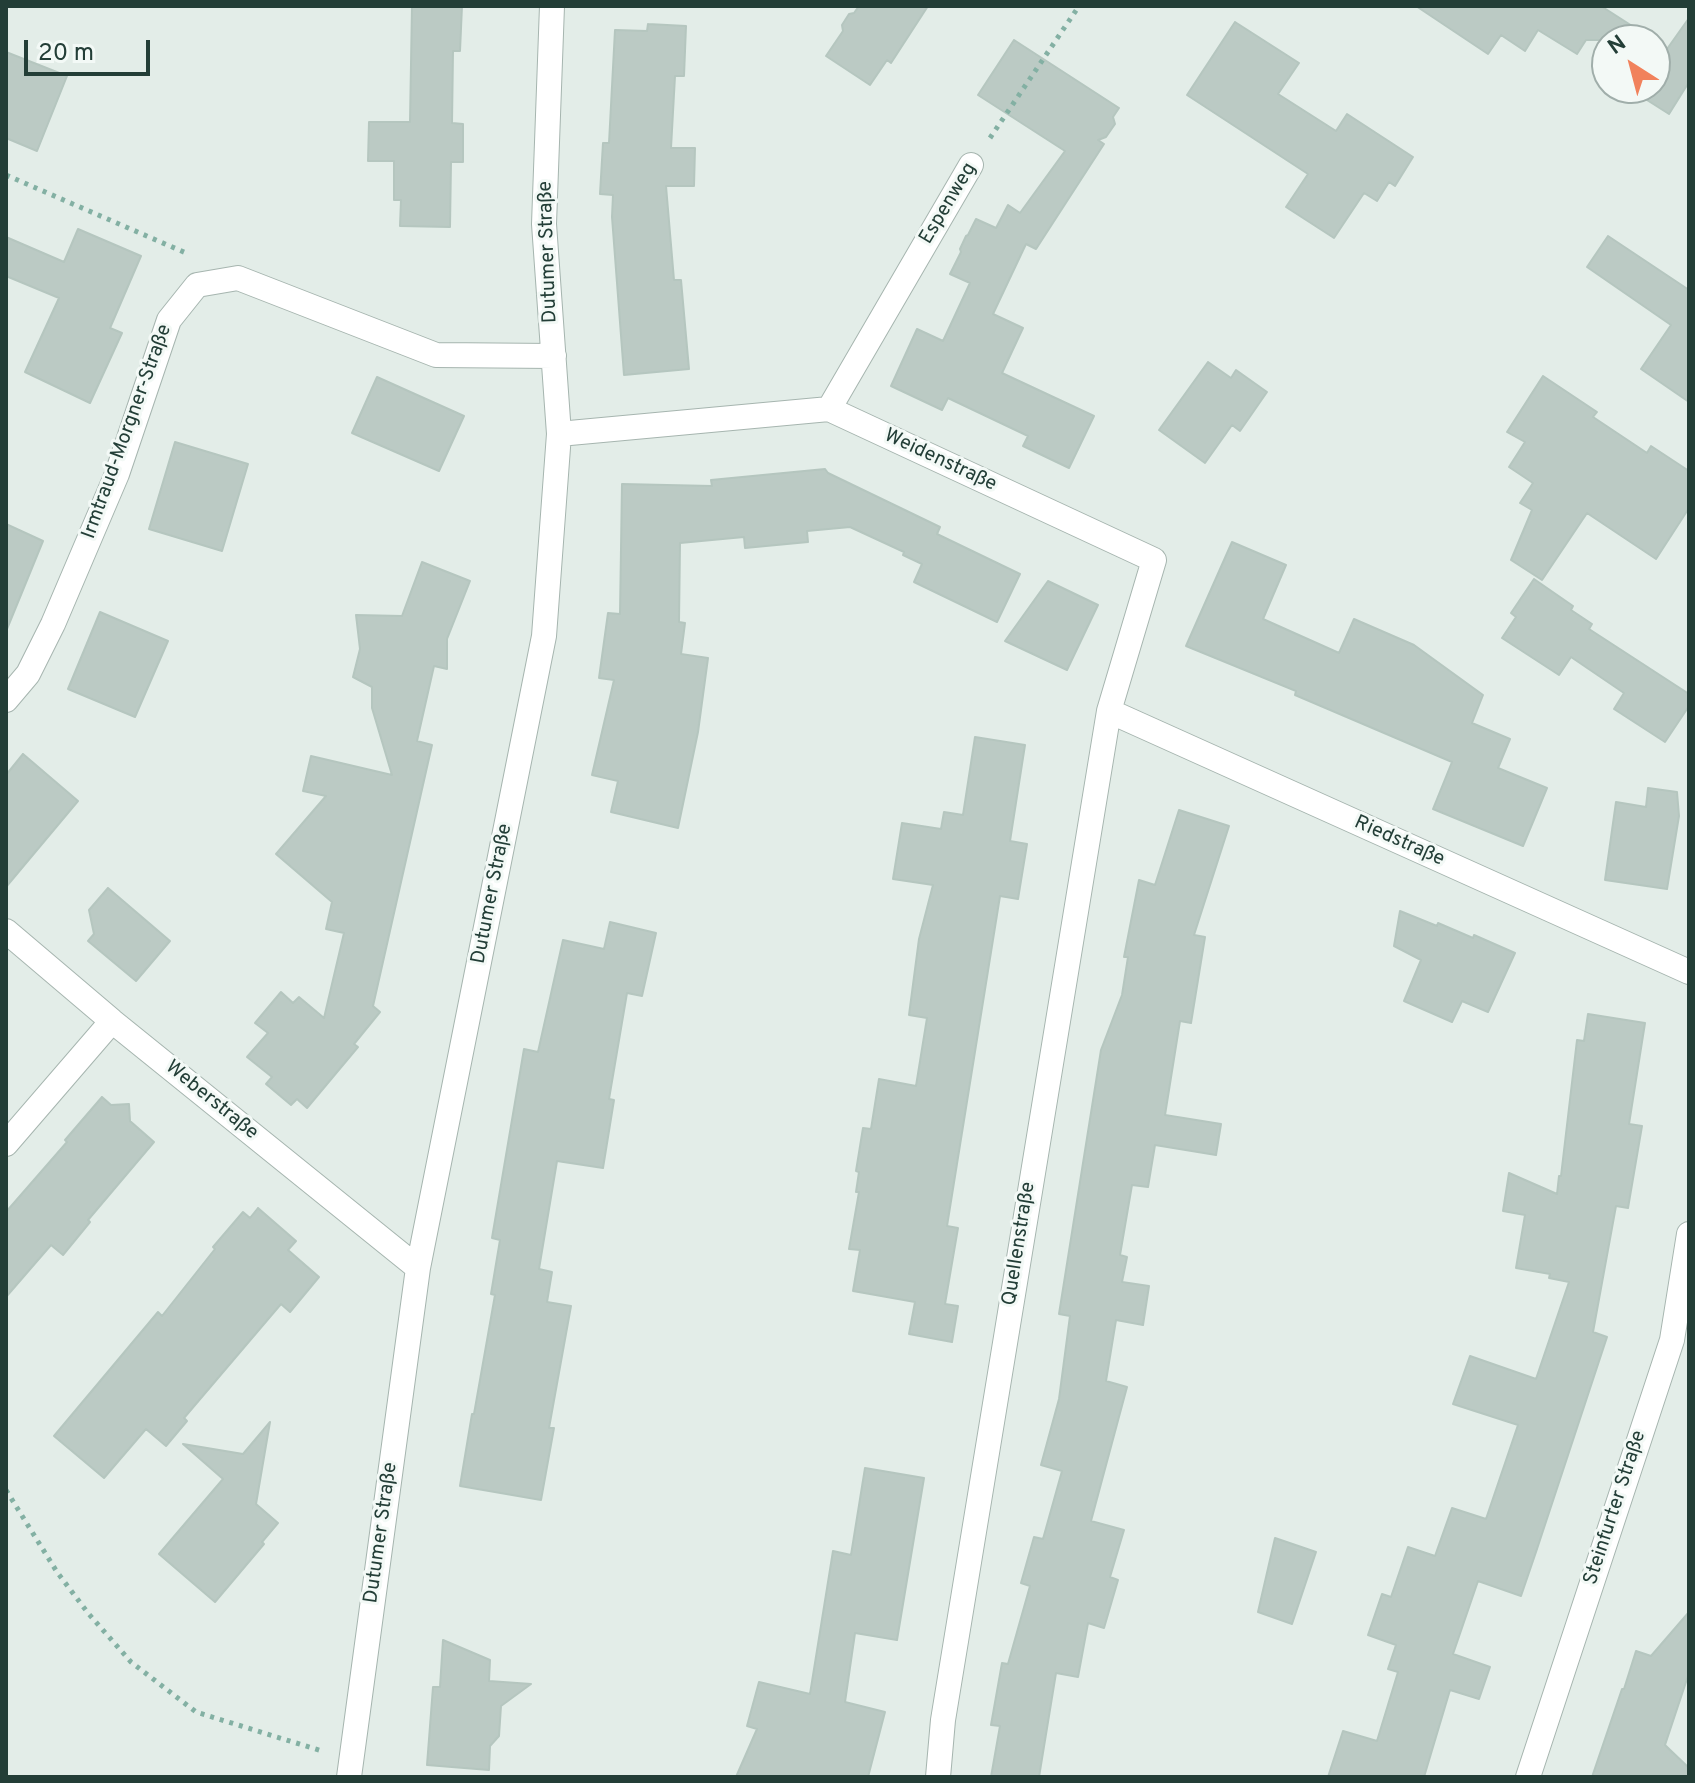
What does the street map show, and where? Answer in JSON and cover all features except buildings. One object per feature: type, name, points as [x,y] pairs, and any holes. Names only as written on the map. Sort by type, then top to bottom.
[{"type":"street","name":"Dutumer Straße","points":[[350,1768],[418,1268],[544,636],[559,434],[544,224],[552,6]]},
{"type":"street","name":"Espenweg","points":[[829,409],[971,165]]},
{"type":"street","points":[[238,278],[436,355],[554,356]]},
{"type":"street","name":"Irmtraud-Morgner-Straße","points":[[6,700],[28,674],[53,624],[117,474],[169,320],[197,285],[238,278]]},
{"type":"street","points":[[559,434],[829,409]]},
{"type":"street","name":"Weidenstraße","points":[[829,409],[1154,560],[1109,711]]},
{"type":"street","name":"Riedstraße","points":[[1109,711],[1689,972]]},
{"type":"street","name":"Quellenstraße","points":[[938,1777],[943,1720],[1109,711]]},
{"type":"street","name":"Weberstraße","points":[[6,931],[112,1021],[418,1268]]},
{"type":"street","points":[[6,1144],[112,1021]]},
{"type":"street","name":"Steinfurter Straße","points":[[1528,1777],[1672,1340],[1689,1234]]},
{"type":"path","name":"Espenweg","points":[[971,165],[1079,6]]},
{"type":"path","points":[[6,175],[173,246],[238,278]]},
{"type":"path","points":[[6,1490],[57,1572],[131,1662],[196,1712],[350,1768]]}]
